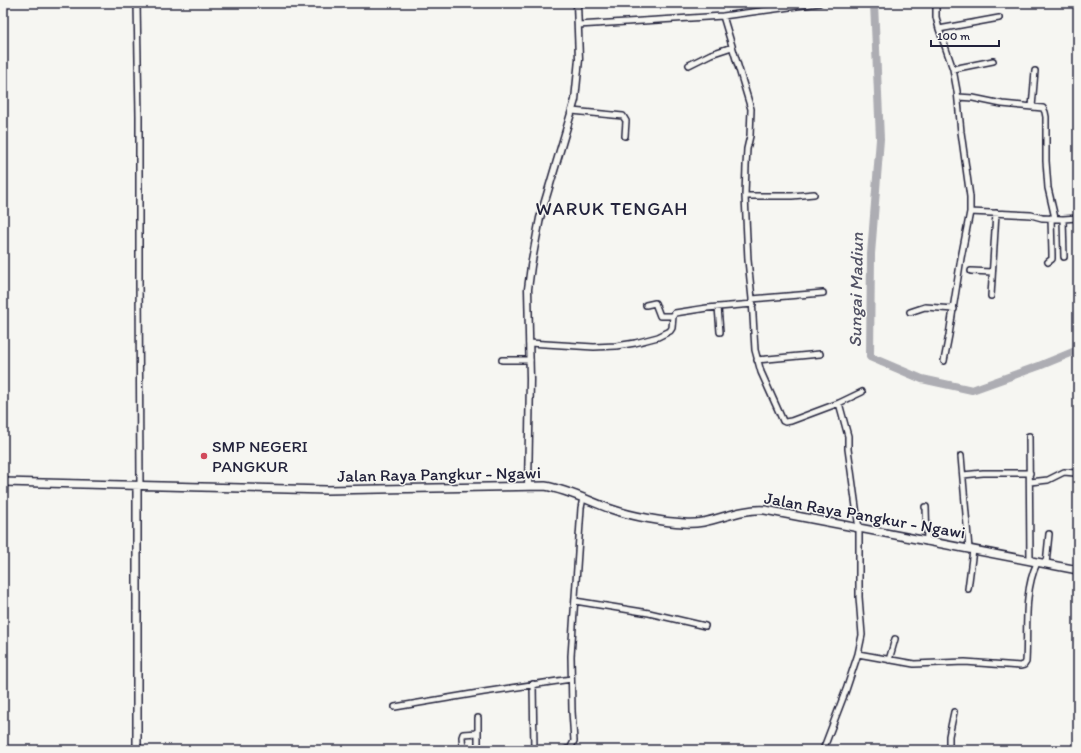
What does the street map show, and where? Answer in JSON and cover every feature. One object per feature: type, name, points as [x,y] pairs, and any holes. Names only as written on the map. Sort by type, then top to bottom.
[{"type":"main road","name":"Jalan Raya Pangkur - Ngawi","points":[[3,482],[360,490],[528,486],[551,488],[625,513],[678,523],[700,523],[741,511],[756,509],[765,510],[1078,570]]},
{"type":"main road","points":[[137,750],[139,486]]},
{"type":"street","points":[[137,3],[139,116],[139,486]]},
{"type":"street","points":[[528,486],[530,360],[528,289],[530,266],[542,211],[572,111],[578,80],[579,59],[577,3]]},
{"type":"street","points":[[578,25],[723,16],[819,3]]},
{"type":"street","points":[[936,3],[936,17],[939,30],[952,69],[958,97],[961,132],[969,181],[970,212],[944,361]]},
{"type":"street","points":[[723,16],[751,109],[750,136],[747,149],[745,196],[748,260],[753,301],[757,360],[769,391],[785,422],[839,403],[862,392]]},
{"type":"street","points":[[939,30],[999,18]]},
{"type":"street","points":[[689,65],[711,54],[732,47]]},
{"type":"street","points":[[952,69],[993,61]]},
{"type":"street","points":[[1032,107],[1035,72]]},
{"type":"street","points":[[958,97],[973,98],[1002,104],[1043,108],[1045,112],[1046,168],[1053,218],[1052,258],[1048,262]]},
{"type":"street","points":[[572,111],[623,116],[625,117],[626,121],[625,136]]},
{"type":"street","points":[[745,196],[792,196],[814,194]]},
{"type":"street","points":[[970,212],[1031,215],[1063,219],[1078,218]]},
{"type":"street","points":[[991,296],[996,213]]},
{"type":"street","points":[[1063,219],[1064,257]]},
{"type":"street","points":[[971,271],[992,272]]},
{"type":"street","points":[[646,305],[654,303],[660,316],[673,316],[675,313],[753,301],[823,293]]},
{"type":"street","points":[[718,307],[720,332]]},
{"type":"street","points":[[910,312],[919,308],[928,307],[954,309]]},
{"type":"street","points":[[529,343],[594,347],[635,343],[658,337],[670,331],[672,328],[673,316]]},
{"type":"street","points":[[757,360],[820,354]]},
{"type":"street","points":[[502,360],[530,360]]},
{"type":"street","points":[[823,750],[858,654],[862,629],[859,597],[859,529],[848,449],[848,436],[839,403]]},
{"type":"street","points":[[858,654],[914,664],[965,662],[1020,666],[1024,665],[1026,662],[1029,594],[1034,569],[1029,436]]},
{"type":"street","points":[[961,456],[971,550],[968,589]]},
{"type":"street","points":[[1030,482],[1048,480],[1064,472],[1075,473]]},
{"type":"street","points":[[963,475],[983,473],[1030,473]]},
{"type":"street","points":[[565,750],[571,747],[574,741],[571,679],[572,637],[581,508],[583,498]]},
{"type":"street","points":[[925,507],[926,542]]},
{"type":"street","points":[[1046,564],[1049,534]]},
{"type":"street","points":[[575,601],[649,613],[705,626]]},
{"type":"street","points":[[889,660],[895,640]]},
{"type":"street","points":[[395,707],[571,679]]},
{"type":"street","points":[[532,684],[534,750]]},
{"type":"street","points":[[949,750],[949,736],[954,712]]},
{"type":"street","points":[[478,718],[478,750]]},
{"type":"street","points":[[463,750],[463,734],[478,733]]},
{"type":"waterway","name":"Sungai Madiun","points":[[874,3],[880,139],[871,254],[870,357],[922,379],[972,390],[1039,366],[1078,350]]},
{"type":"place","name":"SMP NEGERI PANGKUR","points":[[204,456]]},
{"type":"district","name":"WARUK TENGAH","points":[[612,208]]}]
